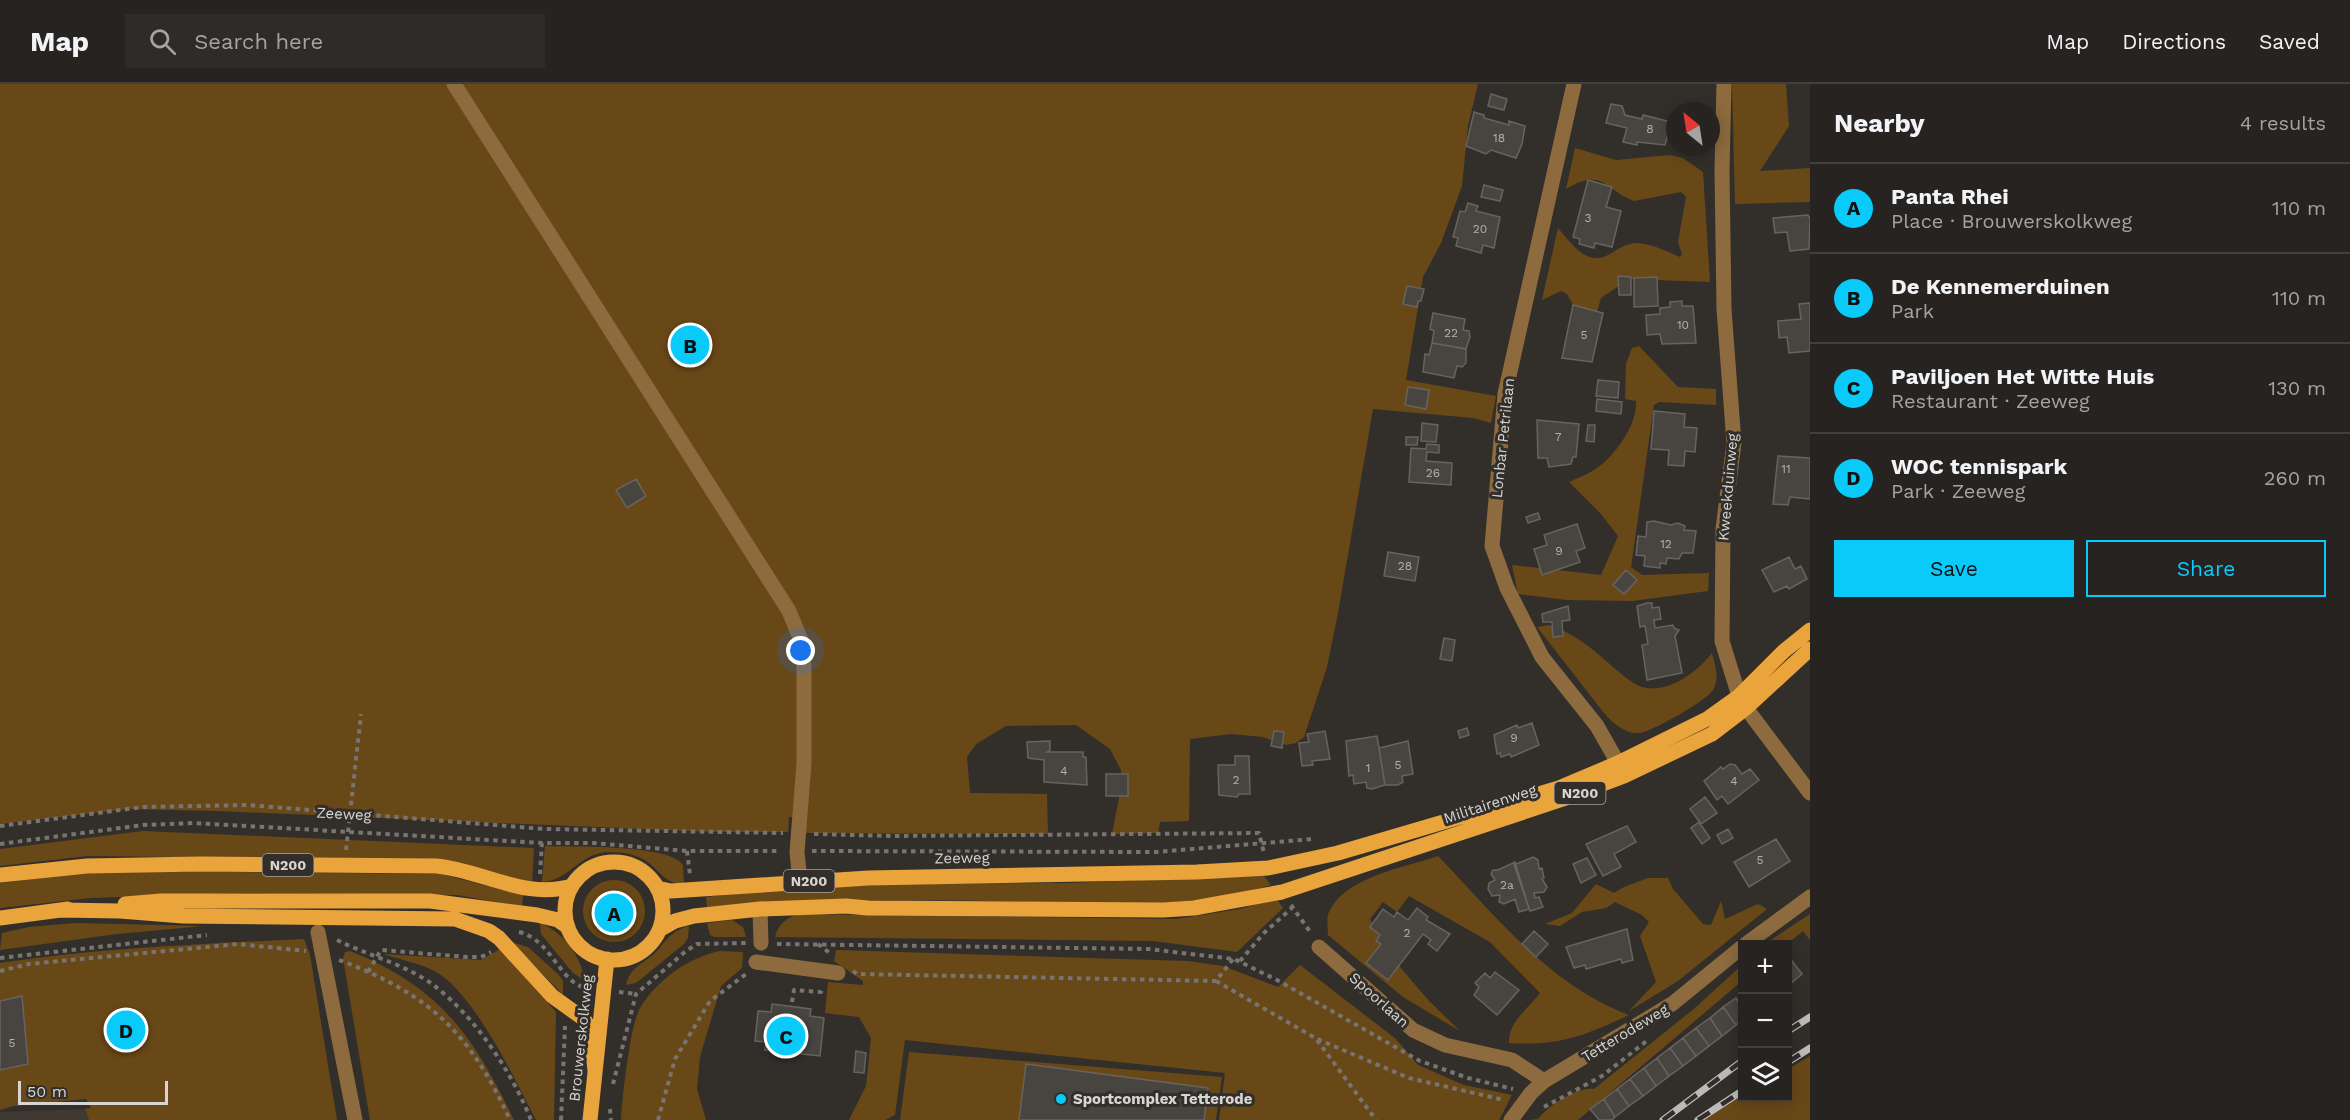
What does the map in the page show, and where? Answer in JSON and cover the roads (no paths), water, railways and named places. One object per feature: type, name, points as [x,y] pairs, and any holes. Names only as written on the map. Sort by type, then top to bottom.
[{"type":"main road","name":"Militairenweg","points":[[760,909],[846,906],[1163,910],[1194,908],[1282,892],[1563,799],[1624,776],[1712,734],[1743,702],[1784,651],[1810,630]]},
{"type":"main road","name":"Militairenweg","points":[[1268,868],[1338,853],[1559,788],[1618,763],[1743,702],[1810,649]]},
{"type":"main road","points":[[607,959],[587,952],[572,937],[568,927],[565,907],[572,885],[590,868],[620,862],[642,871],[657,888],[663,906],[659,930]]},
{"type":"main road","name":"N200","points":[[0,875],[87,866],[344,865],[458,868],[512,887],[558,890],[572,885]]},
{"type":"main road","name":"Zeeweg","points":[[657,888],[671,891],[800,881],[1268,868]]},
{"type":"main road","points":[[0,918],[161,901],[430,901],[537,915],[558,920],[568,927]]},
{"type":"main road","name":"N200","points":[[607,959],[627,958],[642,951],[659,930],[675,921],[694,916],[760,909]]},
{"type":"main road","points":[[61,910],[120,911],[183,916],[455,919],[489,931],[566,1009],[584,1019],[591,1031],[594,1071]]},
{"type":"main road","name":"Brouwerskolkweg","points":[[590,1120],[607,959]]},
{"type":"street","points":[[454,84],[789,611],[802,645],[804,671],[804,763],[797,852],[800,881]]},
{"type":"street","name":"Lonbar Petrilaan","points":[[1574,84],[1505,394],[1492,546],[1507,588],[1542,657],[1598,726],[1618,763]]},
{"type":"street","name":"Kweekduinweg","points":[[1724,84],[1722,170],[1724,309],[1734,443],[1723,529],[1722,641],[1743,702],[1810,793]]},
{"type":"street","name":"Tetterodeweg","points":[[1752,940],[1810,897]]},
{"type":"street","points":[[760,909],[761,943]]},
{"type":"street","points":[[325,932],[322,954],[355,1120]]},
{"type":"street","name":"Spoorlaan","points":[[1319,947],[1413,1030],[1445,1045],[1512,1060],[1544,1081]]},
{"type":"street","name":"Tetterodeweg","points":[[1512,1120],[1531,1093],[1544,1081],[1671,1004],[1738,951]]},
{"type":"street","points":[[755,965],[844,971]]},
{"type":"railway","points":[[1792,1028],[1810,1017]]},
{"type":"railway","points":[[1792,1059],[1810,1048]]},
{"type":"railway","points":[[1663,1120],[1738,1064]]},
{"type":"railway","points":[[1698,1120],[1738,1094]]},
{"type":"place","name":"De Kennemerduinen","points":[[690,345]]},
{"type":"place","name":"Panta Rhei","points":[[614,913]]},
{"type":"place","name":"WOC tennispark","points":[[126,1030]]},
{"type":"place","name":"Paviljoen Het Witte Huis","points":[[786,1036]]},
{"type":"place","name":"Sportcomplex Tetterode","points":[[1061,1099]]}]
